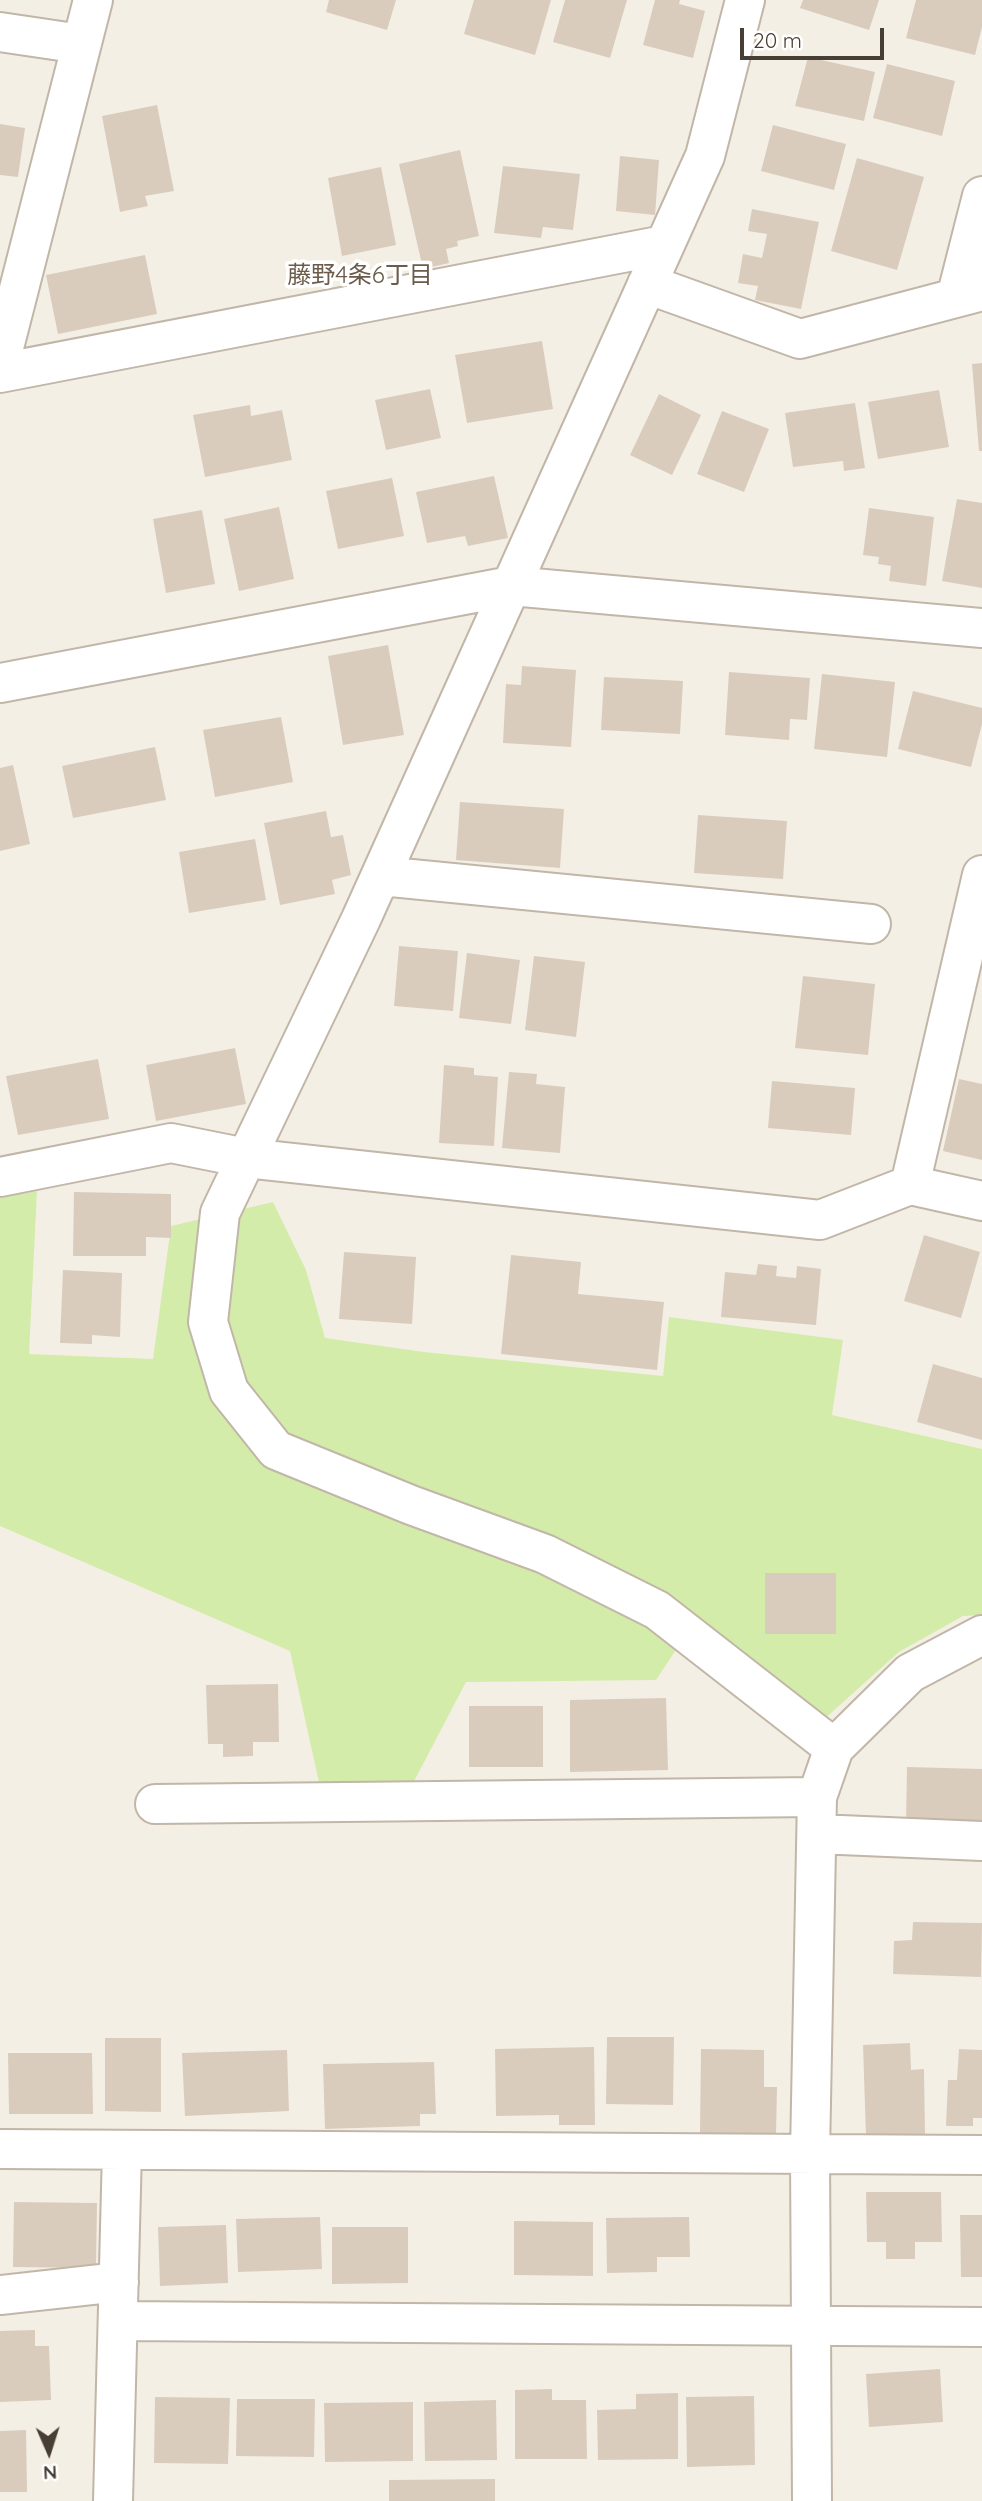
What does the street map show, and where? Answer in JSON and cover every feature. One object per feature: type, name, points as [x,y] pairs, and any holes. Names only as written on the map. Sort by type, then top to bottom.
[{"type":"street","points":[[0,363],[5,320],[93,0]]},
{"type":"street","points":[[745,0],[705,156],[380,876],[220,1213],[208,1322],[229,1391],[276,1450],[411,1505],[545,1554],[657,1610],[834,1748]]},
{"type":"street","points":[[0,32],[81,44]]},
{"type":"street","points":[[647,284],[800,339],[969,295],[982,196]]},
{"type":"street","points":[[0,373],[664,244]]},
{"type":"street","points":[[0,683],[511,586],[982,628]]},
{"type":"street","points":[[911,1185],[982,875]]},
{"type":"street","points":[[380,876],[870,924]]},
{"type":"street","points":[[0,1177],[171,1143],[246,1158],[820,1220],[911,1185],[982,1201]]},
{"type":"street","points":[[812,2501],[810,2153],[817,1797],[834,1748],[910,1673],[982,1635]]},
{"type":"street","points":[[155,1804],[817,1797]]},
{"type":"street","points":[[817,1834],[982,1841]]},
{"type":"street","points":[[0,2149],[982,2155]]},
{"type":"street","points":[[113,2501],[121,2150]]},
{"type":"street","points":[[0,2295],[118,2283]]},
{"type":"street","points":[[118,2322],[982,2327]]},
{"type":"green space","points":[[37,1191],[29,1354],[153,1359],[171,1226],[273,1202],[306,1270],[325,1338],[424,1352],[663,1376],[669,1317],[843,1340],[832,1415],[982,1449],[982,1615],[963,1616],[899,1652],[822,1721],[697,1618],[656,1680],[466,1682],[411,1787],[320,1787],[290,1651],[0,1526],[0,1197]]},
{"type":"building","points":[[329,0],[396,0],[387,30],[326,12]]},
{"type":"building","points":[[474,0],[551,0],[535,55],[464,34]]},
{"type":"building","points":[[565,0],[627,0],[610,58],[553,42]]},
{"type":"building","points":[[655,0],[680,0],[679,4],[705,11],[693,58],[643,45]]},
{"type":"building","points":[[803,0],[879,0],[869,30],[800,8]]},
{"type":"building","points":[[916,0],[982,0],[982,27],[975,55],[906,38]]},
{"type":"building","points":[[808,57],[875,72],[864,121],[795,106]]},
{"type":"building","points":[[887,64],[955,81],[942,136],[873,118]]},
{"type":"building","points":[[157,105],[174,191],[145,196],[148,206],[120,212],[102,116]]},
{"type":"building","points":[[0,124],[25,128],[18,177],[0,175]]},
{"type":"building","points":[[773,125],[846,144],[834,190],[761,171]]},
{"type":"building","points":[[460,150],[479,236],[457,241],[458,246],[446,249],[449,263],[423,269],[399,164]]},
{"type":"building","points":[[620,156],[659,160],[655,215],[616,211]]},
{"type":"building","points":[[857,158],[924,177],[897,270],[831,251]]},
{"type":"building","points":[[503,166],[580,174],[573,230],[543,227],[541,238],[494,233]]},
{"type":"building","points":[[381,167],[396,245],[342,256],[328,178]]},
{"type":"building","points":[[752,209],[819,222],[801,309],[755,300],[758,286],[738,283],[743,254],[762,258],[767,234],[748,231]]},
{"type":"building","points":[[145,255],[157,314],[58,334],[46,275]]},
{"type":"building","points":[[542,341],[553,409],[467,423],[455,355]]},
{"type":"building","points":[[982,363],[982,451],[979,451],[972,364]]},
{"type":"building","points":[[430,389],[441,438],[386,450],[375,400]]},
{"type":"building","points":[[939,390],[949,447],[878,459],[868,402]]},
{"type":"building","points":[[659,394],[701,415],[672,475],[630,455]]},
{"type":"building","points":[[855,403],[865,468],[844,471],[843,461],[793,467],[785,413]]},
{"type":"building","points":[[250,405],[251,416],[282,410],[292,460],[205,477],[193,415]]},
{"type":"building","points":[[722,411],[769,429],[744,492],[697,474]]},
{"type":"building","points":[[494,476],[508,538],[468,546],[465,536],[427,543],[416,492]]},
{"type":"building","points":[[392,478],[404,536],[338,549],[326,491]]},
{"type":"building","points":[[957,499],[982,503],[982,588],[942,581]]},
{"type":"building","points":[[279,507],[294,579],[239,591],[224,519]]},
{"type":"building","points":[[869,508],[934,517],[926,586],[889,581],[891,566],[878,564],[879,557],[863,555]]},
{"type":"building","points":[[202,510],[215,584],[166,593],[153,519]]},
{"type":"building","points":[[388,645],[404,735],[343,745],[328,656]]},
{"type":"building","points":[[522,666],[576,670],[571,747],[503,743],[506,684],[521,685]]},
{"type":"building","points":[[729,672],[810,678],[807,720],[790,719],[789,740],[725,735]]},
{"type":"building","points":[[822,674],[895,682],[887,757],[814,749]]},
{"type":"building","points":[[604,677],[683,681],[680,734],[601,730]]},
{"type":"building","points":[[913,691],[982,708],[982,724],[971,767],[898,749]]},
{"type":"building","points":[[281,717],[293,782],[215,797],[203,730]]},
{"type":"building","points":[[155,747],[166,800],[73,818],[62,766]]},
{"type":"building","points":[[13,765],[30,844],[0,851],[0,768]]},
{"type":"building","points":[[460,802],[564,809],[560,868],[456,860]]},
{"type":"building","points":[[326,811],[331,837],[343,835],[351,875],[332,880],[335,894],[280,905],[264,823]]},
{"type":"building","points":[[698,815],[787,821],[783,879],[694,873]]},
{"type":"building","points":[[255,839],[266,900],[189,913],[179,852]]},
{"type":"building","points":[[399,946],[458,951],[453,1011],[394,1006]]},
{"type":"building","points":[[467,953],[520,960],[511,1024],[459,1018]]},
{"type":"building","points":[[534,956],[585,962],[576,1037],[525,1030]]},
{"type":"building","points":[[803,976],[875,984],[868,1055],[795,1048]]},
{"type":"building","points":[[235,1048],[246,1104],[156,1121],[146,1065]]},
{"type":"building","points":[[98,1059],[109,1119],[18,1135],[6,1076]]},
{"type":"building","points":[[444,1065],[474,1068],[474,1075],[498,1077],[494,1146],[439,1143]]},
{"type":"building","points":[[509,1072],[537,1074],[536,1084],[565,1087],[560,1153],[502,1148]]},
{"type":"building","points":[[959,1079],[982,1084],[982,1160],[943,1151]]},
{"type":"building","points":[[772,1081],[855,1088],[851,1135],[768,1128]]},
{"type":"building","points":[[74,1192],[171,1194],[171,1238],[146,1237],[146,1256],[73,1256]]},
{"type":"building","points":[[924,1235],[980,1252],[961,1318],[904,1301]]},
{"type":"building","points":[[344,1252],[416,1257],[412,1324],[339,1319]]},
{"type":"building","points":[[511,1255],[581,1262],[578,1294],[664,1302],[657,1370],[501,1354]]},
{"type":"building","points":[[758,1264],[777,1266],[776,1276],[796,1278],[797,1266],[821,1269],[816,1325],[721,1317],[725,1272],[756,1275]]},
{"type":"building","points":[[63,1270],[122,1273],[120,1337],[92,1335],[92,1344],[60,1343]]},
{"type":"building","points":[[933,1364],[982,1378],[982,1440],[917,1422]]},
{"type":"building","points":[[765,1573],[836,1573],[836,1634],[765,1634]]},
{"type":"building","points":[[278,1684],[279,1742],[253,1742],[253,1756],[223,1757],[223,1744],[208,1744],[206,1685]]},
{"type":"building","points":[[666,1698],[668,1770],[570,1772],[570,1700]]},
{"type":"building","points":[[469,1706],[543,1706],[543,1767],[469,1767]]},
{"type":"building","points":[[907,1767],[982,1769],[982,1825],[906,1823]]},
{"type":"building","points":[[913,1922],[982,1923],[981,1977],[893,1974],[894,1941],[912,1940]]},
{"type":"building","points":[[607,2037],[674,2037],[673,2105],[606,2104]]},
{"type":"building","points":[[105,2038],[161,2038],[161,2112],[105,2111]]},
{"type":"building","points":[[910,2043],[911,2070],[924,2069],[925,2135],[866,2137],[863,2045]]},
{"type":"building","points":[[594,2047],[595,2125],[559,2125],[559,2115],[496,2116],[495,2049]]},
{"type":"building","points":[[701,2049],[764,2050],[764,2087],[777,2087],[776,2135],[700,2134]]},
{"type":"building","points":[[959,2049],[982,2050],[982,2118],[973,2118],[973,2126],[946,2126],[948,2080],[957,2080]]},
{"type":"building","points":[[287,2050],[289,2111],[185,2116],[182,2053]]},
{"type":"building","points":[[8,2053],[92,2053],[93,2114],[9,2114]]},
{"type":"building","points":[[434,2062],[436,2114],[420,2114],[420,2126],[325,2129],[323,2064]]},
{"type":"building","points":[[866,2192],[941,2192],[942,2242],[915,2242],[915,2259],[886,2259],[886,2242],[867,2242]]},
{"type":"building","points":[[14,2202],[97,2203],[96,2268],[13,2267]]},
{"type":"building","points":[[960,2215],[982,2215],[982,2277],[961,2277]]},
{"type":"building","points":[[320,2217],[322,2269],[238,2272],[236,2219]]},
{"type":"building","points":[[689,2217],[690,2257],[657,2257],[657,2272],[607,2273],[606,2218]]},
{"type":"building","points":[[514,2221],[593,2222],[593,2276],[514,2275]]},
{"type":"building","points":[[226,2225],[228,2283],[160,2286],[158,2227]]},
{"type":"building","points":[[332,2227],[408,2227],[408,2283],[332,2284]]},
{"type":"building","points":[[35,2330],[35,2346],[49,2346],[51,2400],[0,2402],[0,2331]]},
{"type":"building","points":[[940,2369],[943,2422],[869,2427],[866,2374]]},
{"type":"building","points":[[552,2389],[552,2400],[586,2400],[587,2459],[515,2459],[515,2390]]},
{"type":"building","points":[[678,2393],[678,2459],[598,2460],[597,2410],[636,2409],[636,2394]]},
{"type":"building","points":[[754,2396],[755,2465],[687,2467],[686,2397]]},
{"type":"building","points":[[155,2397],[230,2398],[228,2464],[154,2463]]},
{"type":"building","points":[[237,2399],[315,2399],[314,2457],[236,2456]]},
{"type":"building","points":[[496,2400],[497,2460],[425,2461],[424,2402]]},
{"type":"building","points":[[413,2402],[413,2461],[325,2462],[324,2403]]},
{"type":"building","points":[[26,2430],[27,2492],[0,2492],[0,2431]]},
{"type":"building","points":[[495,2479],[495,2501],[389,2501],[389,2480]]},
{"type":"district","name":"藤野4条6丁目","points":[[360,276]]}]
